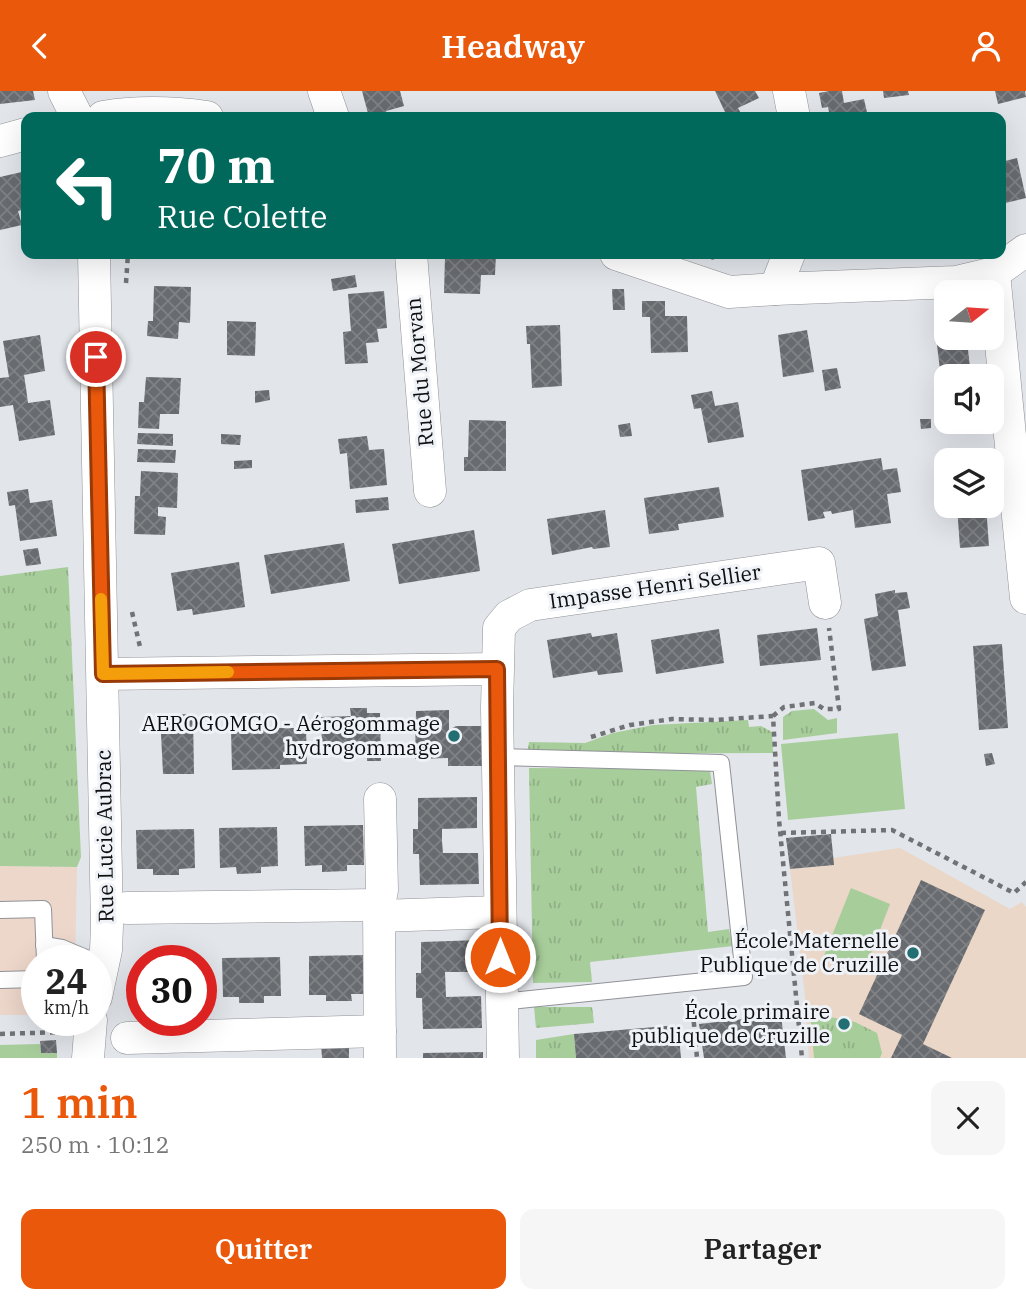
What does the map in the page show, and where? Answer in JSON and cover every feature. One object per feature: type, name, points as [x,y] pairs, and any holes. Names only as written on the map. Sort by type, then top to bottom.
[{"type":"street","points":[[64,91],[74,112]]},
{"type":"street","points":[[324,91],[332,112]]},
{"type":"street","points":[[789,91],[793,112]]},
{"type":"street","points":[[0,141],[21,135]]},
{"type":"street","points":[[631,259],[729,292],[956,282],[994,273],[1026,250]]},
{"type":"street","name":"Rue Lucie Aubrac","points":[[94,259],[107,926],[103,945]]},
{"type":"street","name":"Rue du Morvan","points":[[411,259],[430,491]]},
{"type":"street","points":[[775,289],[787,259]]},
{"type":"street","points":[[994,273],[1026,599]]},
{"type":"street","name":"Impasse Henri Sellier","points":[[497,669],[499,628],[509,616],[530,605],[819,563],[825,603]]},
{"type":"street","points":[[103,674],[497,669],[500,1002],[503,1058]]},
{"type":"street","points":[[127,1038],[380,1045],[380,799]]},
{"type":"street","points":[[127,908],[499,912]]},
{"type":"lane","points":[[498,757],[721,764],[744,977],[500,1002]]},
{"type":"lane","points":[[0,910],[43,909],[44,945]]},
{"type":"lane","points":[[0,980],[21,979]]},
{"type":"path","points":[[773,716],[784,706],[815,703],[824,709],[839,709],[825,603]]},
{"type":"path","points":[[781,833],[892,830],[1014,893],[1026,882]]},
{"type":"path","points":[[0,1034],[21,1034]]},
{"type":"shaded area","name":"École Maternelle Publique de Cruzille","points":[[900,848],[1010,909],[1022,902],[1026,907],[1026,1058],[809,1058],[805,996],[790,869],[833,865],[833,858]]},
{"type":"shaded area","points":[[0,866],[77,867],[75,945],[21,945],[21,1015],[0,1015]]},
{"type":"green space","points":[[68,567],[81,857],[77,867],[0,866],[0,576]]},
{"type":"green space","points":[[814,709],[828,720],[837,718],[837,733],[783,740],[783,717],[792,711]]},
{"type":"green space","points":[[748,720],[749,727],[761,726],[772,732],[773,753],[527,754],[529,742],[585,743],[613,733],[653,725]]},
{"type":"green space","points":[[898,733],[905,809],[788,820],[781,744]]},
{"type":"green space","points":[[529,768],[710,771],[712,784],[696,787],[708,932],[729,929],[733,946],[590,962],[592,982],[533,983]]},
{"type":"green space","points":[[851,888],[890,904],[863,974],[823,958]]},
{"type":"green space","points":[[534,1007],[592,1007],[594,1023],[536,1028]]},
{"type":"green space","points":[[810,1013],[855,1022],[877,1033],[882,1053],[880,1058],[814,1058]]},
{"type":"green space","points":[[574,1034],[576,1058],[536,1058],[536,1040]]},
{"type":"green space","points":[[40,1044],[41,1053],[57,1053],[57,1058],[0,1058],[0,1045]]},
{"type":"building","points":[[0,91],[33,91],[35,100],[0,104]]},
{"type":"building","points":[[362,91],[400,91],[404,106],[386,112],[368,112]]},
{"type":"building","points":[[715,91],[755,91],[759,98],[738,108],[740,112],[725,112]]},
{"type":"building","points":[[842,91],[844,103],[864,99],[867,112],[829,112],[828,107],[822,108],[819,93]]},
{"type":"building","points":[[883,91],[908,91],[909,95],[884,98]]},
{"type":"building","points":[[995,91],[1025,91],[1026,97],[998,104]]},
{"type":"building","points":[[1017,158],[1026,198],[1006,203],[1006,161]]},
{"type":"building","points":[[21,172],[21,210],[18,211],[21,225],[0,230],[0,177]]},
{"type":"building","points":[[445,259],[496,259],[495,275],[481,275],[480,294],[444,293]]},
{"type":"building","points":[[355,275],[357,287],[333,291],[331,279]]},
{"type":"building","points":[[154,286],[191,287],[190,323],[179,322],[178,339],[147,336],[148,321],[153,321]]},
{"type":"building","points":[[612,289],[624,289],[625,310],[613,310]]},
{"type":"building","points":[[384,291],[387,328],[377,329],[379,342],[366,343],[368,363],[345,364],[343,332],[351,331],[348,294]]},
{"type":"building","points":[[642,301],[665,301],[665,316],[687,316],[688,352],[651,353],[650,317],[642,317]]},
{"type":"building","points":[[227,321],[256,322],[255,356],[227,355]]},
{"type":"building","points":[[560,325],[562,386],[532,388],[530,344],[527,344],[526,326]]},
{"type":"building","points":[[807,330],[814,372],[783,377],[778,335]]},
{"type":"building","points":[[40,335],[45,371],[24,375],[28,403],[50,400],[55,435],[19,441],[13,405],[0,407],[0,378],[9,377],[3,341]]},
{"type":"building","points":[[938,350],[968,350],[970,364],[939,364]]},
{"type":"building","points":[[837,368],[841,388],[825,391],[822,370]]},
{"type":"building","points":[[146,377],[181,378],[179,414],[160,414],[159,429],[138,428],[139,402],[144,402]]},
{"type":"building","points":[[269,390],[270,400],[255,403],[255,391]]},
{"type":"building","points":[[712,391],[715,406],[738,402],[744,437],[708,443],[701,408],[694,409],[691,395]]},
{"type":"building","points":[[920,419],[931,419],[931,428],[921,429]]},
{"type":"building","points":[[469,420],[506,421],[506,471],[464,471],[464,457],[468,457]]},
{"type":"building","points":[[630,423],[632,436],[620,437],[618,425]]},
{"type":"building","points":[[138,433],[173,434],[173,446],[137,444]]},
{"type":"building","points":[[221,434],[241,435],[240,445],[221,444]]},
{"type":"building","points":[[367,436],[369,450],[384,449],[387,485],[350,489],[347,453],[340,454],[338,439]]},
{"type":"building","points":[[138,449],[176,450],[175,463],[137,462]]},
{"type":"building","points":[[881,458],[883,470],[897,468],[901,492],[887,494],[891,523],[855,528],[853,510],[832,514],[831,511],[823,512],[825,518],[808,521],[801,470]]},
{"type":"building","points":[[252,460],[252,468],[234,469],[234,461]]},
{"type":"building","points":[[141,471],[178,473],[177,508],[158,507],[158,516],[166,517],[165,535],[134,534],[135,496],[140,496]]},
{"type":"building","points":[[719,487],[724,517],[678,524],[679,530],[649,534],[644,498]]},
{"type":"building","points":[[28,489],[30,503],[52,500],[57,536],[20,541],[15,505],[9,506],[7,492]]},
{"type":"building","points":[[388,497],[389,510],[356,513],[355,500]]},
{"type":"building","points":[[605,510],[610,547],[592,547],[552,555],[547,519]]},
{"type":"building","points":[[958,518],[987,518],[989,546],[960,548]]},
{"type":"building","points":[[474,530],[480,571],[399,584],[392,544]]},
{"type":"building","points":[[344,543],[350,581],[271,594],[264,555]]},
{"type":"building","points":[[38,548],[41,564],[26,566],[23,550]]},
{"type":"building","points":[[239,562],[245,607],[193,615],[192,609],[177,611],[171,573]]},
{"type":"building","points":[[895,590],[895,593],[907,592],[910,608],[898,610],[906,666],[872,671],[864,619],[878,616],[875,594]]},
{"type":"building","points":[[817,628],[821,660],[760,666],[757,635]]},
{"type":"building","points":[[719,629],[724,663],[656,674],[651,640]]},
{"type":"building","points":[[591,633],[592,637],[617,633],[623,672],[598,675],[597,671],[553,678],[547,640]]},
{"type":"building","points":[[1002,644],[1008,728],[979,730],[973,646]]},
{"type":"building","points":[[350,708],[367,708],[367,713],[380,713],[381,761],[367,761],[367,749],[322,750],[321,717],[351,716]]},
{"type":"building","points":[[449,710],[449,730],[456,726],[486,726],[486,766],[448,766],[448,758],[415,759],[416,711]]},
{"type":"building","points":[[193,714],[194,774],[163,774],[158,715]]},
{"type":"building","points":[[306,728],[307,764],[280,765],[280,769],[232,770],[231,730]]},
{"type":"building","points":[[992,753],[995,764],[986,766],[984,754]]},
{"type":"building","points":[[477,797],[477,828],[442,829],[442,841],[443,853],[478,853],[479,884],[420,885],[419,854],[413,854],[413,829],[418,829],[418,798]]},
{"type":"building","points":[[363,825],[364,865],[347,865],[347,871],[322,872],[322,865],[305,866],[304,826]]},
{"type":"building","points":[[277,827],[278,866],[261,867],[261,873],[237,874],[236,867],[220,868],[219,828]]},
{"type":"building","points":[[194,829],[195,868],[179,869],[179,875],[153,875],[153,869],[137,869],[136,830]]},
{"type":"building","points":[[831,834],[834,865],[790,869],[786,838]]},
{"type":"building","points":[[921,880],[985,910],[923,1044],[952,1058],[891,1058],[902,1035],[859,1014]]},
{"type":"building","points":[[480,940],[481,972],[445,972],[446,997],[481,996],[482,1028],[423,1029],[422,998],[416,998],[416,973],[421,973],[421,942]]},
{"type":"building","points":[[367,955],[368,994],[351,994],[352,1001],[326,1001],[326,995],[309,995],[309,956]]},
{"type":"building","points":[[280,957],[281,996],[264,996],[264,1003],[239,1003],[239,997],[223,997],[222,958]]},
{"type":"building","points":[[781,1015],[786,1058],[704,1058],[699,1024]]},
{"type":"building","points":[[678,1025],[681,1058],[576,1058],[574,1034]]},
{"type":"building","points":[[56,1040],[57,1053],[41,1053],[40,1041]]},
{"type":"building","points":[[349,1043],[349,1058],[322,1058],[321,1044]]},
{"type":"building","points":[[483,1052],[483,1058],[423,1058],[423,1053]]},
{"type":"slow traffic","points":[[101,599],[103,674],[228,672]]},
{"type":"place","name":"AEROGOMGO - Aérogommage hydrogommage","points":[[454,736]]},
{"type":"place","name":"École Maternelle Publique de Cruzille","points":[[913,953]]},
{"type":"place","name":"École primaire publique de Cruzille","points":[[844,1024]]},
{"type":"route","points":[[96,357],[103,674],[497,669],[500,957]]}]
